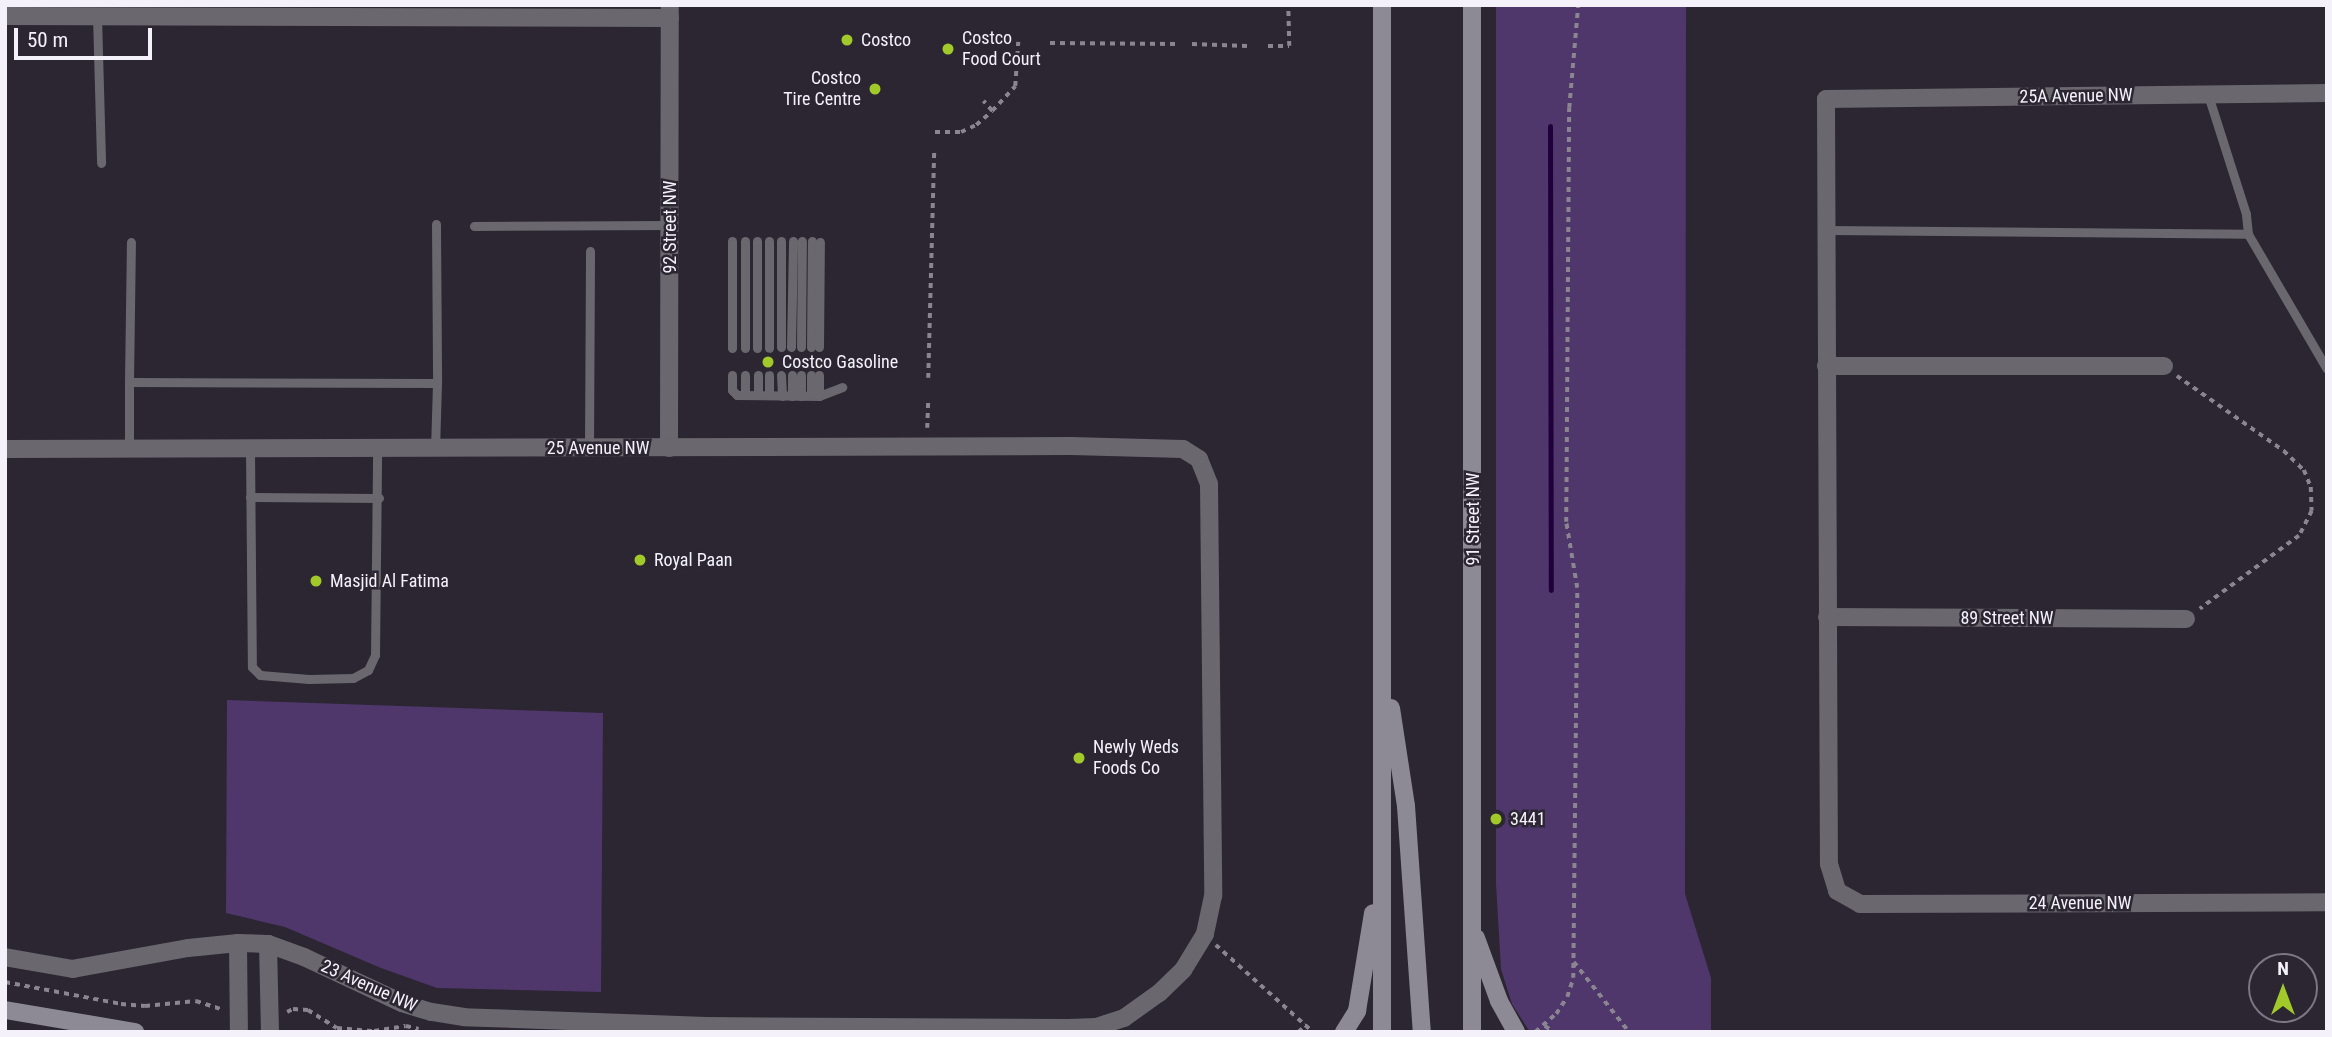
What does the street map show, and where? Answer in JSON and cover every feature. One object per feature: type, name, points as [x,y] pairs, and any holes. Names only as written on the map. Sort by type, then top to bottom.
[{"type":"main road","points":[[1382,5],[1382,1032]]},
{"type":"main road","points":[[1459,5],[1470,116]]},
{"type":"main road","name":"91 Street NW","points":[[1472,5],[1472,1032]]},
{"type":"main road","points":[[1382,646],[1406,806],[1422,1032]]},
{"type":"main road","points":[[1344,1032],[1357,1011],[1383,847]]},
{"type":"main road","points":[[1471,925],[1499,1001],[1516,1032]]},
{"type":"main road","points":[[5,1010],[135,1032]]},
{"type":"street","points":[[5,16],[394,11],[670,12]]},
{"type":"street","name":"92 Street NW","points":[[670,12],[670,448]]},
{"type":"street","name":"25A Avenue NW","points":[[1826,230],[1826,99],[2327,93]]},
{"type":"street","points":[[1826,230],[1827,617]]},
{"type":"street","points":[[1826,366],[2164,366]]},
{"type":"street","name":"25 Avenue NW","points":[[5,449],[1071,446],[1173,448],[1191,453],[1205,468],[1209,484],[1213,896],[1205,934]]},
{"type":"street","name":"89 Street NW","points":[[1827,617],[2186,619]]},
{"type":"street","name":"24 Avenue NW","points":[[1827,617],[1829,864],[1837,891],[1860,904],[2327,902]]},
{"type":"street","name":"23 Avenue NW","points":[[5,957],[73,969],[188,947],[238,943],[268,944],[304,957],[402,1003],[431,1013],[477,1018],[692,1026],[1096,1027],[1124,1018],[1141,1007],[1183,970],[1205,934]]},
{"type":"street","points":[[238,943],[239,1032]]},
{"type":"street","points":[[268,944],[270,1032]]},
{"type":"lane","points":[[97,16],[101,163]]},
{"type":"lane","points":[[2208,95],[2246,214],[2248,234],[2327,369]]},
{"type":"lane","points":[[435,449],[436,224]]},
{"type":"lane","points":[[474,226],[670,225]]},
{"type":"lane","points":[[1826,230],[2248,234]]},
{"type":"lane","points":[[129,450],[131,242]]},
{"type":"lane","points":[[732,242],[732,348]]},
{"type":"lane","points":[[745,242],[745,348]]},
{"type":"lane","points":[[757,242],[757,348]]},
{"type":"lane","points":[[769,242],[769,348]]},
{"type":"lane","points":[[781,242],[781,347]]},
{"type":"lane","points":[[805,347],[807,242],[805,347]]},
{"type":"lane","points":[[589,449],[590,251]]},
{"type":"lane","points":[[732,375],[733,394],[806,396],[842,387]]},
{"type":"lane","points":[[745,375],[745,395]]},
{"type":"lane","points":[[758,375],[758,395]]},
{"type":"lane","points":[[769,375],[769,395]]},
{"type":"lane","points":[[781,375],[782,396]]},
{"type":"lane","points":[[806,396],[806,375],[806,396]]},
{"type":"lane","points":[[129,382],[437,383]]},
{"type":"lane","points":[[250,450],[252,667],[260,675],[309,679],[353,678],[368,670],[375,655],[379,498],[377,450]]},
{"type":"lane","points":[[250,497],[379,498]]},
{"type":"path","points":[[1268,46],[1289,46],[1288,5]]},
{"type":"path","points":[[1535,1032],[1545,1026],[1567,997],[1573,978],[1577,587],[1566,522],[1569,108],[1578,5]]},
{"type":"path","points":[[935,131],[961,132],[992,111],[1015,86],[1018,42]]},
{"type":"path","points":[[1050,43],[1178,44]]},
{"type":"path","points":[[1192,44],[1247,46]]},
{"type":"path","points":[[983,101],[992,111]]},
{"type":"path","points":[[928,379],[934,150]]},
{"type":"path","points":[[2164,366],[2296,462],[2309,479],[2312,497],[2308,523],[2299,536],[2186,619]]},
{"type":"path","points":[[927,428],[928,401]]},
{"type":"path","points":[[1205,934],[1313,1032]]},
{"type":"path","points":[[1573,960],[1629,1032]]},
{"type":"path","points":[[5,982],[121,1004],[145,1006],[196,1001],[215,1009]]},
{"type":"path","points":[[288,1012],[293,1009],[308,1010],[337,1028],[374,1031],[405,1026],[425,1030]]},
{"type":"path","points":[[1298,1032],[1306,1025]]},
{"type":"path","points":[[1545,1026],[1555,1032]]},
{"type":"shaded area","points":[[1496,5],[1686,5],[1685,894],[1711,978],[1711,1032],[1530,1032],[1512,1004],[1501,969],[1496,884]]},
{"type":"shaded area","points":[[227,700],[603,713],[601,992],[437,988],[381,968],[285,927],[226,913]]},
{"type":"waterway","points":[[1550,126],[1551,590]]},
{"type":"place","name":"Costco","points":[[847,40]]},
{"type":"place","name":"Costco Food Court","points":[[948,49]]},
{"type":"place","name":"Costco Tire Centre","points":[[875,89]]},
{"type":"place","name":"Costco Gasoline","points":[[768,362]]},
{"type":"place","name":"Royal Paan","points":[[640,560]]},
{"type":"place","name":"Masjid Al Fatima","points":[[316,581]]},
{"type":"place","name":"Newly Weds Foods Co","points":[[1079,758]]},
{"type":"place","name":"3441","points":[[1496,819]]}]
